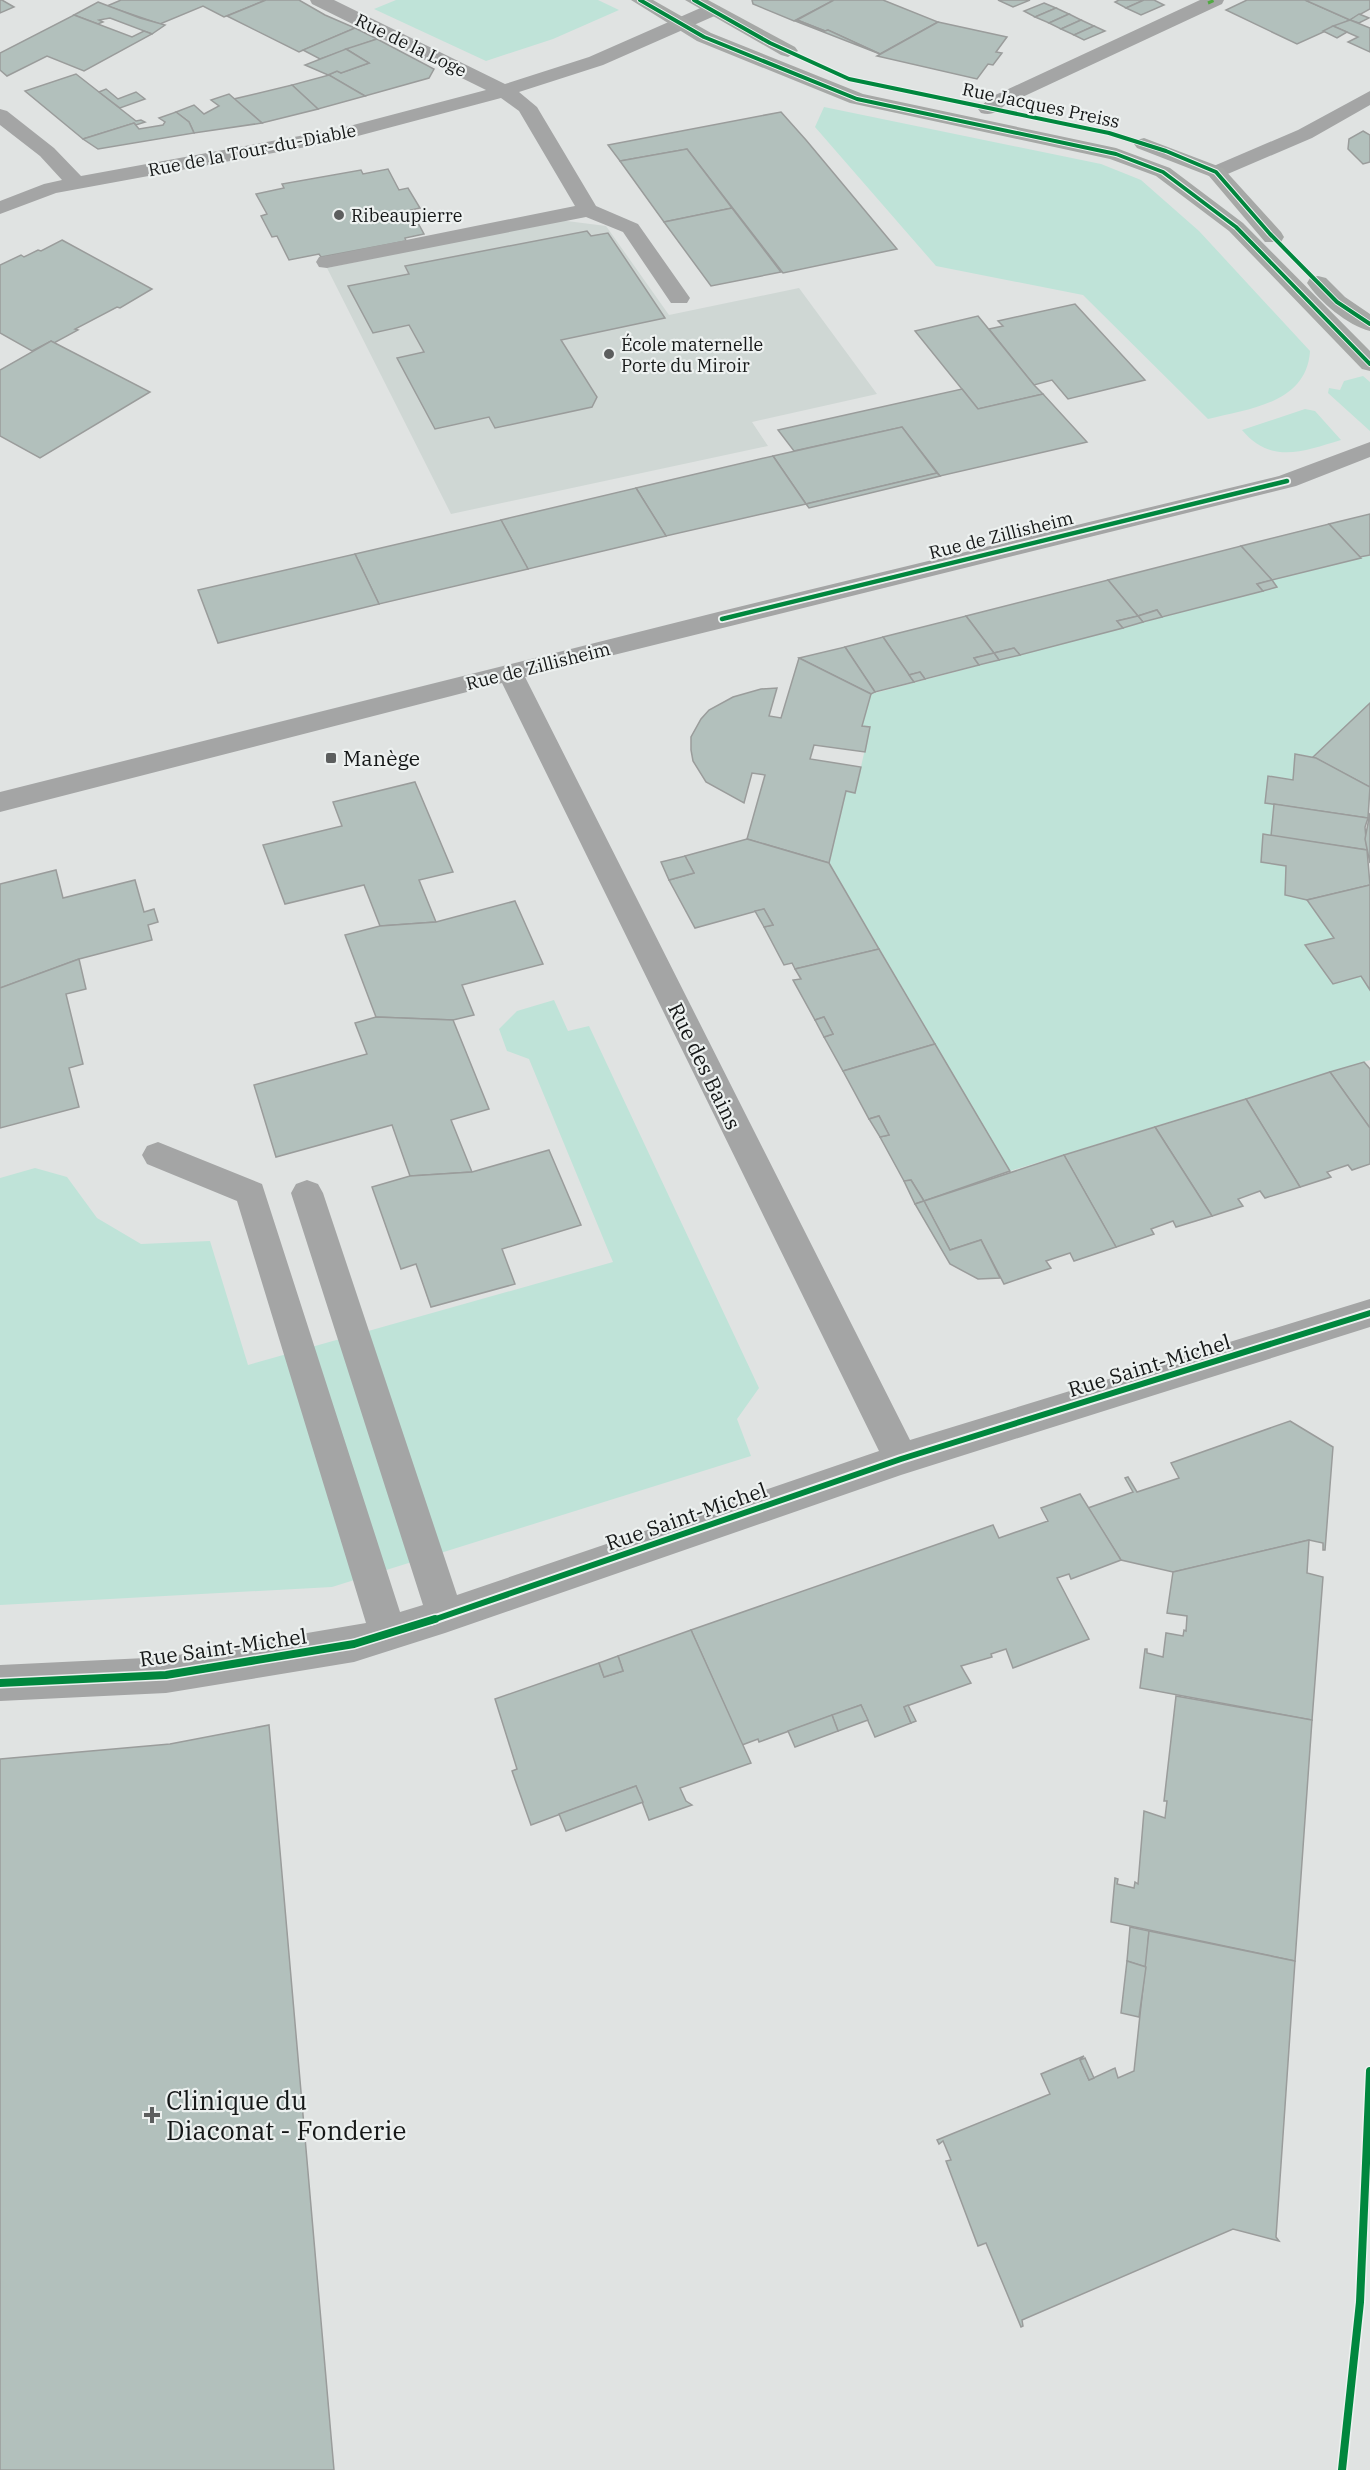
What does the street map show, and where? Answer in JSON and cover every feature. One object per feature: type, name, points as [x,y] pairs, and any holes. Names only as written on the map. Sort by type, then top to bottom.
[{"type":"main road","name":"Rue Jacques Preiss","points":[[640,0],[704,37],[857,99],[1116,154],[1163,172],[1236,227],[1370,364]]},
{"type":"main road","name":"Rue Jacques Preiss","points":[[703,5],[770,43],[849,79],[1109,133],[1166,151],[1216,172],[1270,234],[1336,302],[1370,324]]},
{"type":"main road","name":"Rue Jacques Preiss","points":[[857,99],[906,103],[976,116],[988,109]]},
{"type":"street","name":"Rue de la Loge","points":[[319,0],[504,91]]},
{"type":"street","points":[[988,109],[998,101],[1215,0]]},
{"type":"street","name":"Rue de la Tour-du-Diable","points":[[0,208],[51,188],[339,135],[504,91],[596,61],[680,24],[703,5]]},
{"type":"street","points":[[504,91],[527,107],[588,210]]},
{"type":"street","points":[[1216,172],[1305,134],[1370,97]]},
{"type":"street","points":[[0,115],[47,152],[76,183]]},
{"type":"street","points":[[327,262],[588,210],[631,228],[679,298]]},
{"type":"street","name":"Rue de Zillisheim","points":[[0,802],[1287,481],[1370,449]]},
{"type":"street","name":"Rue de Zillisheim","points":[[1287,481],[1370,474]]},
{"type":"street","name":"Rue des Bains","points":[[510,673],[901,1459]]},
{"type":"street","points":[[158,1155],[250,1193],[388,1634]]},
{"type":"street","points":[[306,1193],[445,1616]]},
{"type":"street","name":"Rue Saint-Michel","points":[[0,1683],[166,1676],[354,1644],[445,1616],[901,1459],[1370,1313]]},
{"type":"shaded area","name":"École maternelle Porte du Miroir","points":[[559,220],[606,226],[669,315],[799,288],[877,394],[752,422],[768,446],[451,514],[327,268]]},
{"type":"green space","points":[[396,0],[598,0],[619,10],[553,39],[486,61],[374,9]]},
{"type":"green space","points":[[824,107],[1101,164],[1141,180],[1199,231],[1310,351],[1306,368],[1299,382],[1287,393],[1273,401],[1208,419],[1083,295],[936,266],[815,127]]},
{"type":"green space","points":[[1363,376],[1370,382],[1370,431],[1328,393],[1329,388],[1340,390],[1344,381]]},
{"type":"green space","points":[[1305,409],[1315,411],[1341,440],[1301,451],[1276,451],[1264,448],[1242,430]]},
{"type":"green space","points":[[1370,555],[1370,703],[1313,757],[1295,754],[1293,780],[1268,776],[1265,803],[1274,804],[1271,836],[1263,835],[1261,862],[1286,866],[1285,894],[1307,900],[1334,938],[1305,946],[1333,984],[1361,976],[1370,990],[1370,1060],[1010,1171],[829,863],[846,791],[855,793],[870,727],[862,726],[871,694],[1277,587],[1272,580]]},
{"type":"green space","points":[[554,1000],[568,1031],[589,1026],[759,1388],[737,1419],[751,1456],[332,1587],[0,1605],[0,1178],[35,1168],[67,1177],[97,1218],[141,1244],[210,1241],[248,1365],[613,1262],[529,1059],[507,1051],[499,1029],[517,1011]]},
{"type":"building","points":[[0,0],[2,0],[14,7],[0,13]]},
{"type":"building","points":[[121,0],[266,0],[224,17],[203,6],[160,24],[107,6]]},
{"type":"building","points":[[266,0],[299,0],[355,28],[299,52],[227,16]]},
{"type":"building","points":[[752,0],[834,0],[794,21],[753,4]]},
{"type":"building","points":[[834,0],[883,0],[938,22],[880,54],[828,30],[825,31],[797,20]]},
{"type":"building","points":[[998,0],[1030,0],[1013,7]]},
{"type":"building","points":[[1144,0],[1126,8],[1115,2]]},
{"type":"building","points":[[1144,0],[1154,0],[1164,5],[1141,15],[1126,8]]},
{"type":"building","points":[[1247,0],[1305,0],[1350,20],[1297,44],[1226,10]]},
{"type":"building","points":[[1305,0],[1370,0],[1370,9],[1350,20]]},
{"type":"building","points":[[98,2],[165,25],[152,34],[110,18],[99,20],[103,22],[98,24],[74,15]]},
{"type":"building","points":[[1044,3],[1056,8],[1035,17],[1024,11]]},
{"type":"building","points":[[1056,8],[1069,14],[1049,23],[1035,17]]},
{"type":"building","points":[[1069,14],[1081,20],[1061,29],[1049,23]]},
{"type":"building","points":[[1359,14],[1369,18],[1359,23],[1350,20]]},
{"type":"building","points":[[74,15],[132,37],[144,31],[152,34],[84,71],[47,56],[7,76],[0,70],[0,53]]},
{"type":"building","points":[[1081,20],[1094,26],[1074,35],[1061,29]]},
{"type":"building","points":[[1350,20],[1370,28],[1370,52],[1348,42],[1358,37],[1333,26]]},
{"type":"building","points":[[795,21],[825,31],[828,30],[880,54]]},
{"type":"building","points":[[938,22],[1007,37],[996,52],[1002,53],[993,65],[988,64],[977,79],[877,56]]},
{"type":"building","points":[[1094,26],[1105,31],[1084,40],[1074,35]]},
{"type":"building","points":[[1333,26],[1347,32],[1337,38],[1323,31]]},
{"type":"building","points":[[355,28],[377,39],[320,59],[303,50]]},
{"type":"building","points":[[377,39],[434,69],[429,78],[365,96],[328,75],[369,63],[346,49]]},
{"type":"building","points":[[346,49],[369,63],[328,75],[305,65]]},
{"type":"building","points":[[76,74],[136,121],[145,122],[136,125],[134,123],[83,139],[25,91]]},
{"type":"building","points":[[329,75],[365,96],[318,109],[292,85]]},
{"type":"building","points":[[292,85],[318,109],[262,123],[234,99]]},
{"type":"building","points":[[106,89],[118,99],[136,92],[145,99],[120,108],[99,92]]},
{"type":"building","points":[[229,94],[262,123],[194,133],[189,122],[176,112],[194,105],[204,114],[219,106],[211,100]]},
{"type":"building","points":[[176,112],[189,122],[194,133],[98,149],[83,139],[134,123],[139,129],[163,125],[165,122],[159,118]]},
{"type":"building","points":[[781,112],[897,249],[783,273],[687,149],[620,161],[608,145]]},
{"type":"building","points":[[1363,131],[1370,135],[1370,162],[1363,164],[1348,149],[1349,139]]},
{"type":"building","points":[[687,149],[732,208],[664,222],[620,161]]},
{"type":"building","name":"Ribeaupierre","points":[[388,169],[399,190],[408,188],[420,208],[411,210],[424,234],[405,238],[406,241],[321,257],[319,254],[289,260],[277,236],[272,237],[261,216],[267,214],[256,194],[284,188],[282,184],[361,170],[363,174]]},
{"type":"building","points":[[732,208],[781,272],[711,286],[664,222]]},
{"type":"building","points":[[587,231],[591,236],[608,233],[665,318],[561,340],[597,397],[592,407],[495,428],[489,417],[435,429],[397,358],[424,352],[409,325],[373,333],[348,286],[409,274],[405,266]]},
{"type":"building","points":[[62,240],[152,289],[120,308],[117,307],[75,329],[78,330],[54,343],[51,341],[32,351],[0,333],[0,265],[21,255],[24,257],[38,250],[41,251]]},
{"type":"building","points":[[1075,304],[1145,380],[1068,399],[1052,380],[1034,385],[989,329],[1003,326],[998,321]]},
{"type":"building","points":[[978,316],[1043,394],[978,409],[915,331]]},
{"type":"building","points":[[51,341],[150,392],[40,458],[0,436],[0,370]]},
{"type":"building","points":[[962,389],[978,409],[1043,394],[1087,442],[940,476],[902,427],[794,451],[778,430]]},
{"type":"building","points":[[902,427],[937,473],[806,504],[773,456]]},
{"type":"building","points":[[773,456],[806,504],[666,536],[636,488]]},
{"type":"building","points":[[937,473],[940,476],[809,508],[806,504]]},
{"type":"building","points":[[636,488],[666,536],[528,569],[501,520]]},
{"type":"building","points":[[1370,514],[1370,555],[1360,557],[1329,524]]},
{"type":"building","points":[[501,520],[528,569],[379,604],[355,554]]},
{"type":"building","points":[[1329,524],[1361,558],[1272,580],[1241,546]]},
{"type":"building","points":[[1241,546],[1272,580],[1257,584],[1263,591],[1162,617],[1157,610],[1138,616],[1108,580]]},
{"type":"building","points":[[355,554],[379,604],[218,643],[198,590]]},
{"type":"building","points":[[1108,580],[1138,616],[1117,621],[1123,628],[1020,655],[1014,648],[994,653],[966,616]]},
{"type":"building","points":[[1272,580],[1277,587],[1263,591],[1257,584]]},
{"type":"building","points":[[1157,610],[1162,617],[1143,622],[1138,616]]},
{"type":"building","points":[[966,616],[994,653],[974,658],[979,665],[925,679],[920,672],[909,675],[883,637]]},
{"type":"building","points":[[1138,616],[1143,622],[1123,628],[1117,621]]},
{"type":"building","points":[[883,637],[914,682],[875,692],[845,647]]},
{"type":"building","points":[[845,647],[875,692],[871,694],[799,658]]},
{"type":"building","points":[[1014,648],[1020,655],[999,660],[994,653]]},
{"type":"building","points":[[994,653],[999,660],[979,665],[974,658]]},
{"type":"building","points":[[799,658],[871,694],[862,726],[870,727],[865,752],[814,745],[810,759],[861,767],[855,793],[846,791],[829,863],[747,839],[765,775],[752,773],[744,803],[706,782],[693,761],[691,750],[691,737],[701,719],[709,710],[733,697],[761,689],[777,688],[769,716],[781,718]]},
{"type":"building","points":[[920,672],[925,679],[914,682],[909,675]]},
{"type":"building","points":[[1370,703],[1370,787],[1313,757]]},
{"type":"building","points":[[1295,754],[1316,758],[1370,787],[1368,818],[1265,803],[1268,776],[1293,780]]},
{"type":"building","points":[[415,782],[453,872],[419,880],[436,922],[380,926],[364,885],[285,904],[263,845],[342,826],[333,802]]},
{"type":"building","points":[[1274,804],[1368,818],[1365,827],[1367,850],[1271,836]]},
{"type":"building","points":[[1370,813],[1370,863],[1365,839]]},
{"type":"building","points":[[1263,834],[1367,850],[1370,885],[1307,900],[1285,895],[1286,866],[1261,862]]},
{"type":"building","points":[[747,839],[829,863],[879,949],[795,969],[792,963],[784,965],[764,927],[773,925],[764,909],[695,928],[669,880],[694,873],[685,856]]},
{"type":"building","points":[[685,856],[694,873],[669,880],[661,862]]},
{"type":"building","points":[[56,870],[63,898],[135,880],[144,912],[154,909],[158,922],[148,925],[152,940],[79,959],[0,988],[0,884]]},
{"type":"building","points":[[1370,885],[1370,990],[1361,976],[1333,984],[1305,945],[1334,938],[1307,900]]},
{"type":"building","points":[[515,901],[543,964],[462,985],[474,1015],[453,1020],[376,1017],[345,935],[380,926],[436,922]]},
{"type":"building","points":[[764,909],[773,925],[764,927],[755,911]]},
{"type":"building","points":[[879,949],[935,1044],[843,1071],[824,1037],[833,1034],[824,1017],[815,1020],[793,980],[801,979],[795,969]]},
{"type":"building","points":[[79,959],[86,989],[66,994],[83,1064],[69,1068],[79,1107],[0,1128],[0,988]]},
{"type":"building","points":[[376,1017],[453,1020],[489,1109],[451,1120],[472,1172],[410,1176],[392,1125],[276,1157],[254,1085],[367,1054],[355,1023]]},
{"type":"building","points":[[824,1017],[833,1034],[824,1037],[815,1020]]},
{"type":"building","points":[[935,1044],[1010,1171],[924,1201],[911,1180],[904,1181],[880,1137],[889,1135],[879,1116],[869,1119],[843,1071]]},
{"type":"building","points":[[1364,1062],[1370,1069],[1370,1128],[1330,1072]]},
{"type":"building","points":[[1330,1072],[1370,1128],[1370,1164],[1352,1170],[1348,1165],[1327,1172],[1331,1177],[1300,1187],[1246,1099]]},
{"type":"building","points":[[1246,1099],[1300,1187],[1265,1198],[1260,1191],[1238,1199],[1243,1206],[1212,1216],[1155,1127]]},
{"type":"building","points":[[879,1116],[889,1135],[880,1137],[869,1119]]},
{"type":"building","points":[[1155,1127],[1212,1216],[1176,1227],[1173,1221],[1151,1229],[1154,1234],[1116,1247],[1064,1155]]},
{"type":"building","points":[[549,1150],[581,1225],[502,1249],[515,1284],[431,1307],[416,1264],[401,1269],[372,1187],[410,1176],[472,1172]]},
{"type":"building","points":[[1064,1155],[1116,1247],[1074,1261],[1070,1253],[1046,1261],[1051,1268],[1004,1284],[981,1240],[950,1250],[924,1201]]},
{"type":"building","points":[[911,1180],[924,1201],[915,1204],[904,1181]]},
{"type":"building","points":[[924,1201],[950,1250],[981,1240],[1000,1278],[978,1279],[950,1264],[915,1204]]},
{"type":"building","points":[[1290,1421],[1333,1447],[1325,1550],[1323,1550],[1323,1543],[1309,1540],[1173,1572],[1121,1560],[1088,1508],[1133,1492],[1125,1478],[1128,1477],[1137,1492],[1179,1478],[1171,1463]]},
{"type":"building","points":[[1080,1494],[1121,1560],[1071,1579],[1069,1574],[1057,1578],[1089,1639],[1013,1668],[1006,1649],[991,1654],[992,1657],[961,1666],[971,1683],[904,1707],[911,1723],[875,1737],[861,1705],[759,1742],[758,1739],[742,1745],[691,1630],[993,1525],[999,1538],[1048,1521],[1041,1508]]},
{"type":"building","points":[[1309,1540],[1307,1573],[1323,1577],[1312,1720],[1140,1688],[1145,1649],[1147,1653],[1163,1657],[1166,1633],[1183,1636],[1184,1630],[1186,1631],[1187,1616],[1167,1613],[1173,1572]]},
{"type":"building","points":[[691,1630],[751,1763],[680,1788],[686,1801],[692,1805],[649,1820],[636,1786],[531,1825],[512,1771],[517,1769],[495,1699],[599,1663],[604,1677],[623,1671],[618,1656]]},
{"type":"building","points":[[618,1656],[623,1671],[604,1677],[599,1663]]},
{"type":"building","points":[[1176,1696],[1312,1720],[1295,1961],[1111,1922],[1115,1878],[1118,1879],[1117,1884],[1134,1888],[1135,1882],[1138,1884],[1144,1811],[1165,1818],[1167,1801],[1164,1801]]},
{"type":"building","points":[[861,1705],[868,1720],[838,1731],[832,1715]]},
{"type":"building","points":[[908,1705],[916,1721],[911,1723],[904,1707]]},
{"type":"building","points":[[832,1715],[838,1731],[795,1747],[788,1731]]},
{"type":"building","name":"Clinique du Diaconat - Fonderie","points":[[269,1725],[334,2470],[0,2470],[0,1759],[170,1744]]},
{"type":"building","points":[[636,1786],[643,1802],[566,1831],[559,1814]]},
{"type":"building","points":[[1130,1927],[1149,1931],[1146,1967],[1127,1961]]},
{"type":"building","points":[[1149,1931],[1295,1961],[1276,2237],[1279,2241],[1233,2229],[1022,2320],[1023,2326],[1021,2327],[986,2243],[978,2246],[946,2161],[951,2160],[943,2141],[939,2144],[937,2140],[1050,2094],[1041,2074],[1084,2056],[1080,2060],[1089,2080],[1115,2068],[1118,2078],[1134,2071]]},
{"type":"building","points":[[1127,1961],[1146,1967],[1139,2017],[1121,2013]]},
{"type":"building","points":[[1085,2058],[1094,2078],[1089,2080],[1080,2060]]},
{"type":"marked path","points":[[1208,3],[1215,0]]},
{"type":"cycle path","points":[[640,0],[704,37],[857,99],[1116,154],[1163,172],[1236,227],[1370,364]]},
{"type":"cycle path","points":[[694,0],[770,43],[849,79],[1109,133],[1166,151],[1216,172],[1270,234],[1337,302],[1370,324]]},
{"type":"cycle path","points":[[722,619],[1287,481]]},
{"type":"cycle path","points":[[0,1683],[166,1675],[354,1644],[445,1616],[901,1459],[1370,1313]]},
{"type":"cycle path","points":[[1342,2470],[1360,2302],[1370,2071]]},
{"type":"place","name":"Ribeaupierre","points":[[339,215]]},
{"type":"place","name":"École maternelle Porte du Miroir","points":[[609,354]]},
{"type":"place","name":"Manège","points":[[331,758]]},
{"type":"place","name":"Clinique du Diaconat - Fonderie","points":[[152,2115]]}]
